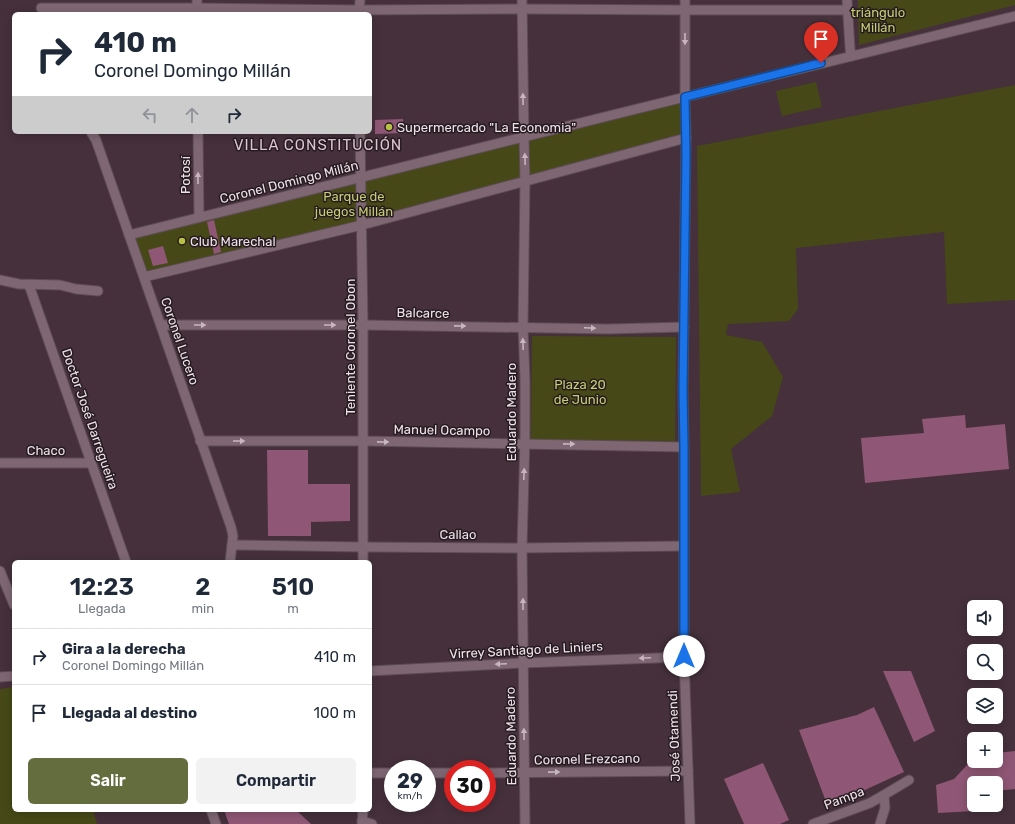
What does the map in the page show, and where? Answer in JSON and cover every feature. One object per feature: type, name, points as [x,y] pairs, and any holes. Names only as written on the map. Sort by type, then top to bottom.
[{"type":"street","points":[[359,12],[360,0]]},
{"type":"street","name":"José Otamendi","points":[[685,0],[686,138],[683,391],[684,656],[690,824]]},
{"type":"street","points":[[847,0],[850,48],[852,56]]},
{"type":"street","points":[[41,7],[197,7],[359,12],[522,4],[685,10],[847,10]]},
{"type":"street","name":"Eduardo Madero","points":[[522,4],[526,181],[523,327],[525,444],[522,548],[525,824]]},
{"type":"street","name":"Coronel Domingo Millán","points":[[129,235],[1015,16]]},
{"type":"street","name":"Coronel Lucero","points":[[92,134],[96,140],[231,527],[233,536],[230,560]]},
{"type":"street","name":"Potosí","points":[[198,134],[199,217]]},
{"type":"street","name":"Teniente Coronel Obon","points":[[360,134],[363,325],[364,560]]},
{"type":"street","points":[[144,277],[362,225],[686,138]]},
{"type":"street","points":[[0,280],[19,284],[60,285],[76,289],[98,291]]},
{"type":"street","name":"Doctor José Darregueira","points":[[29,284],[125,560]]},
{"type":"street","name":"Balcarce","points":[[161,325],[363,325],[608,329],[684,327]]},
{"type":"street","name":"Manuel Ocampo","points":[[200,441],[364,441],[684,447]]},
{"type":"street","name":"Chaco","points":[[0,463],[91,463]]},
{"type":"street","name":"Callao","points":[[232,544],[522,548],[684,546]]},
{"type":"street","points":[[0,571],[12,600]]},
{"type":"street","name":"Virrey Santiago de Liniers","points":[[372,671],[684,656]]},
{"type":"street","points":[[0,677],[12,676]]},
{"type":"street","name":"Coronel Erezcano","points":[[496,773],[688,771]]},
{"type":"street","points":[[372,773],[384,773]]},
{"type":"street","name":"Pampa","points":[[813,824],[870,803],[909,780]]},
{"type":"street","name":"Pampa","points":[[880,824],[885,808],[884,795]]},
{"type":"street","points":[[212,812],[216,824]]},
{"type":"street","points":[[363,812],[362,823],[372,824]]},
{"type":"green space","name":"triángulo Millán","points":[[858,0],[1015,0],[1015,5],[859,45]]},
{"type":"green space","points":[[816,82],[822,107],[782,116],[776,91]]},
{"type":"green space","points":[[1015,85],[1015,300],[947,304],[944,232],[796,248],[798,309],[789,321],[728,324],[726,335],[762,342],[783,377],[772,416],[731,449],[740,492],[701,496],[697,146]]},
{"type":"green space","name":"Parque de juegos Millán","points":[[685,97],[686,138],[144,277],[129,235]]},
{"type":"green space","name":"Plaza 20 de Junio","points":[[532,336],[676,337],[675,441],[531,440]]},
{"type":"green space","points":[[12,687],[12,812],[94,812],[97,824],[0,824],[0,689]]},
{"type":"building","name":"Supermercado \"La Economia\"","points":[[403,119],[404,133],[375,134],[375,120]]},
{"type":"building","points":[[214,220],[221,252],[214,254],[207,222]]},
{"type":"building","points":[[163,246],[168,263],[153,266],[148,250]]},
{"type":"building","points":[[965,415],[966,428],[1005,424],[1009,469],[865,483],[861,438],[924,433],[922,419]]},
{"type":"building","points":[[267,450],[308,450],[308,484],[350,484],[350,521],[311,522],[311,536],[268,536]]},
{"type":"building","points":[[883,671],[911,671],[935,731],[914,742]]},
{"type":"building","points":[[874,707],[904,772],[828,807],[799,730],[857,715]]},
{"type":"building","points":[[1015,751],[1015,789],[1003,790],[1003,776],[967,776],[967,811],[938,813],[936,785],[954,779],[967,765],[967,768],[1003,768],[1003,752]]},
{"type":"building","points":[[763,763],[789,820],[780,824],[744,824],[724,779]]},
{"type":"building","points":[[225,812],[298,812],[311,824],[229,824]]},
{"type":"place","name":"Supermercado \"La Economia\"","points":[[389,127]]},
{"type":"place","name":"Club Marechal","points":[[182,241]]},
{"type":"district","name":"VILLA CONSTITUCIÓN","points":[[318,145]]},
{"type":"route","points":[[684,656],[683,391],[686,154],[685,97],[821,63]]}]
